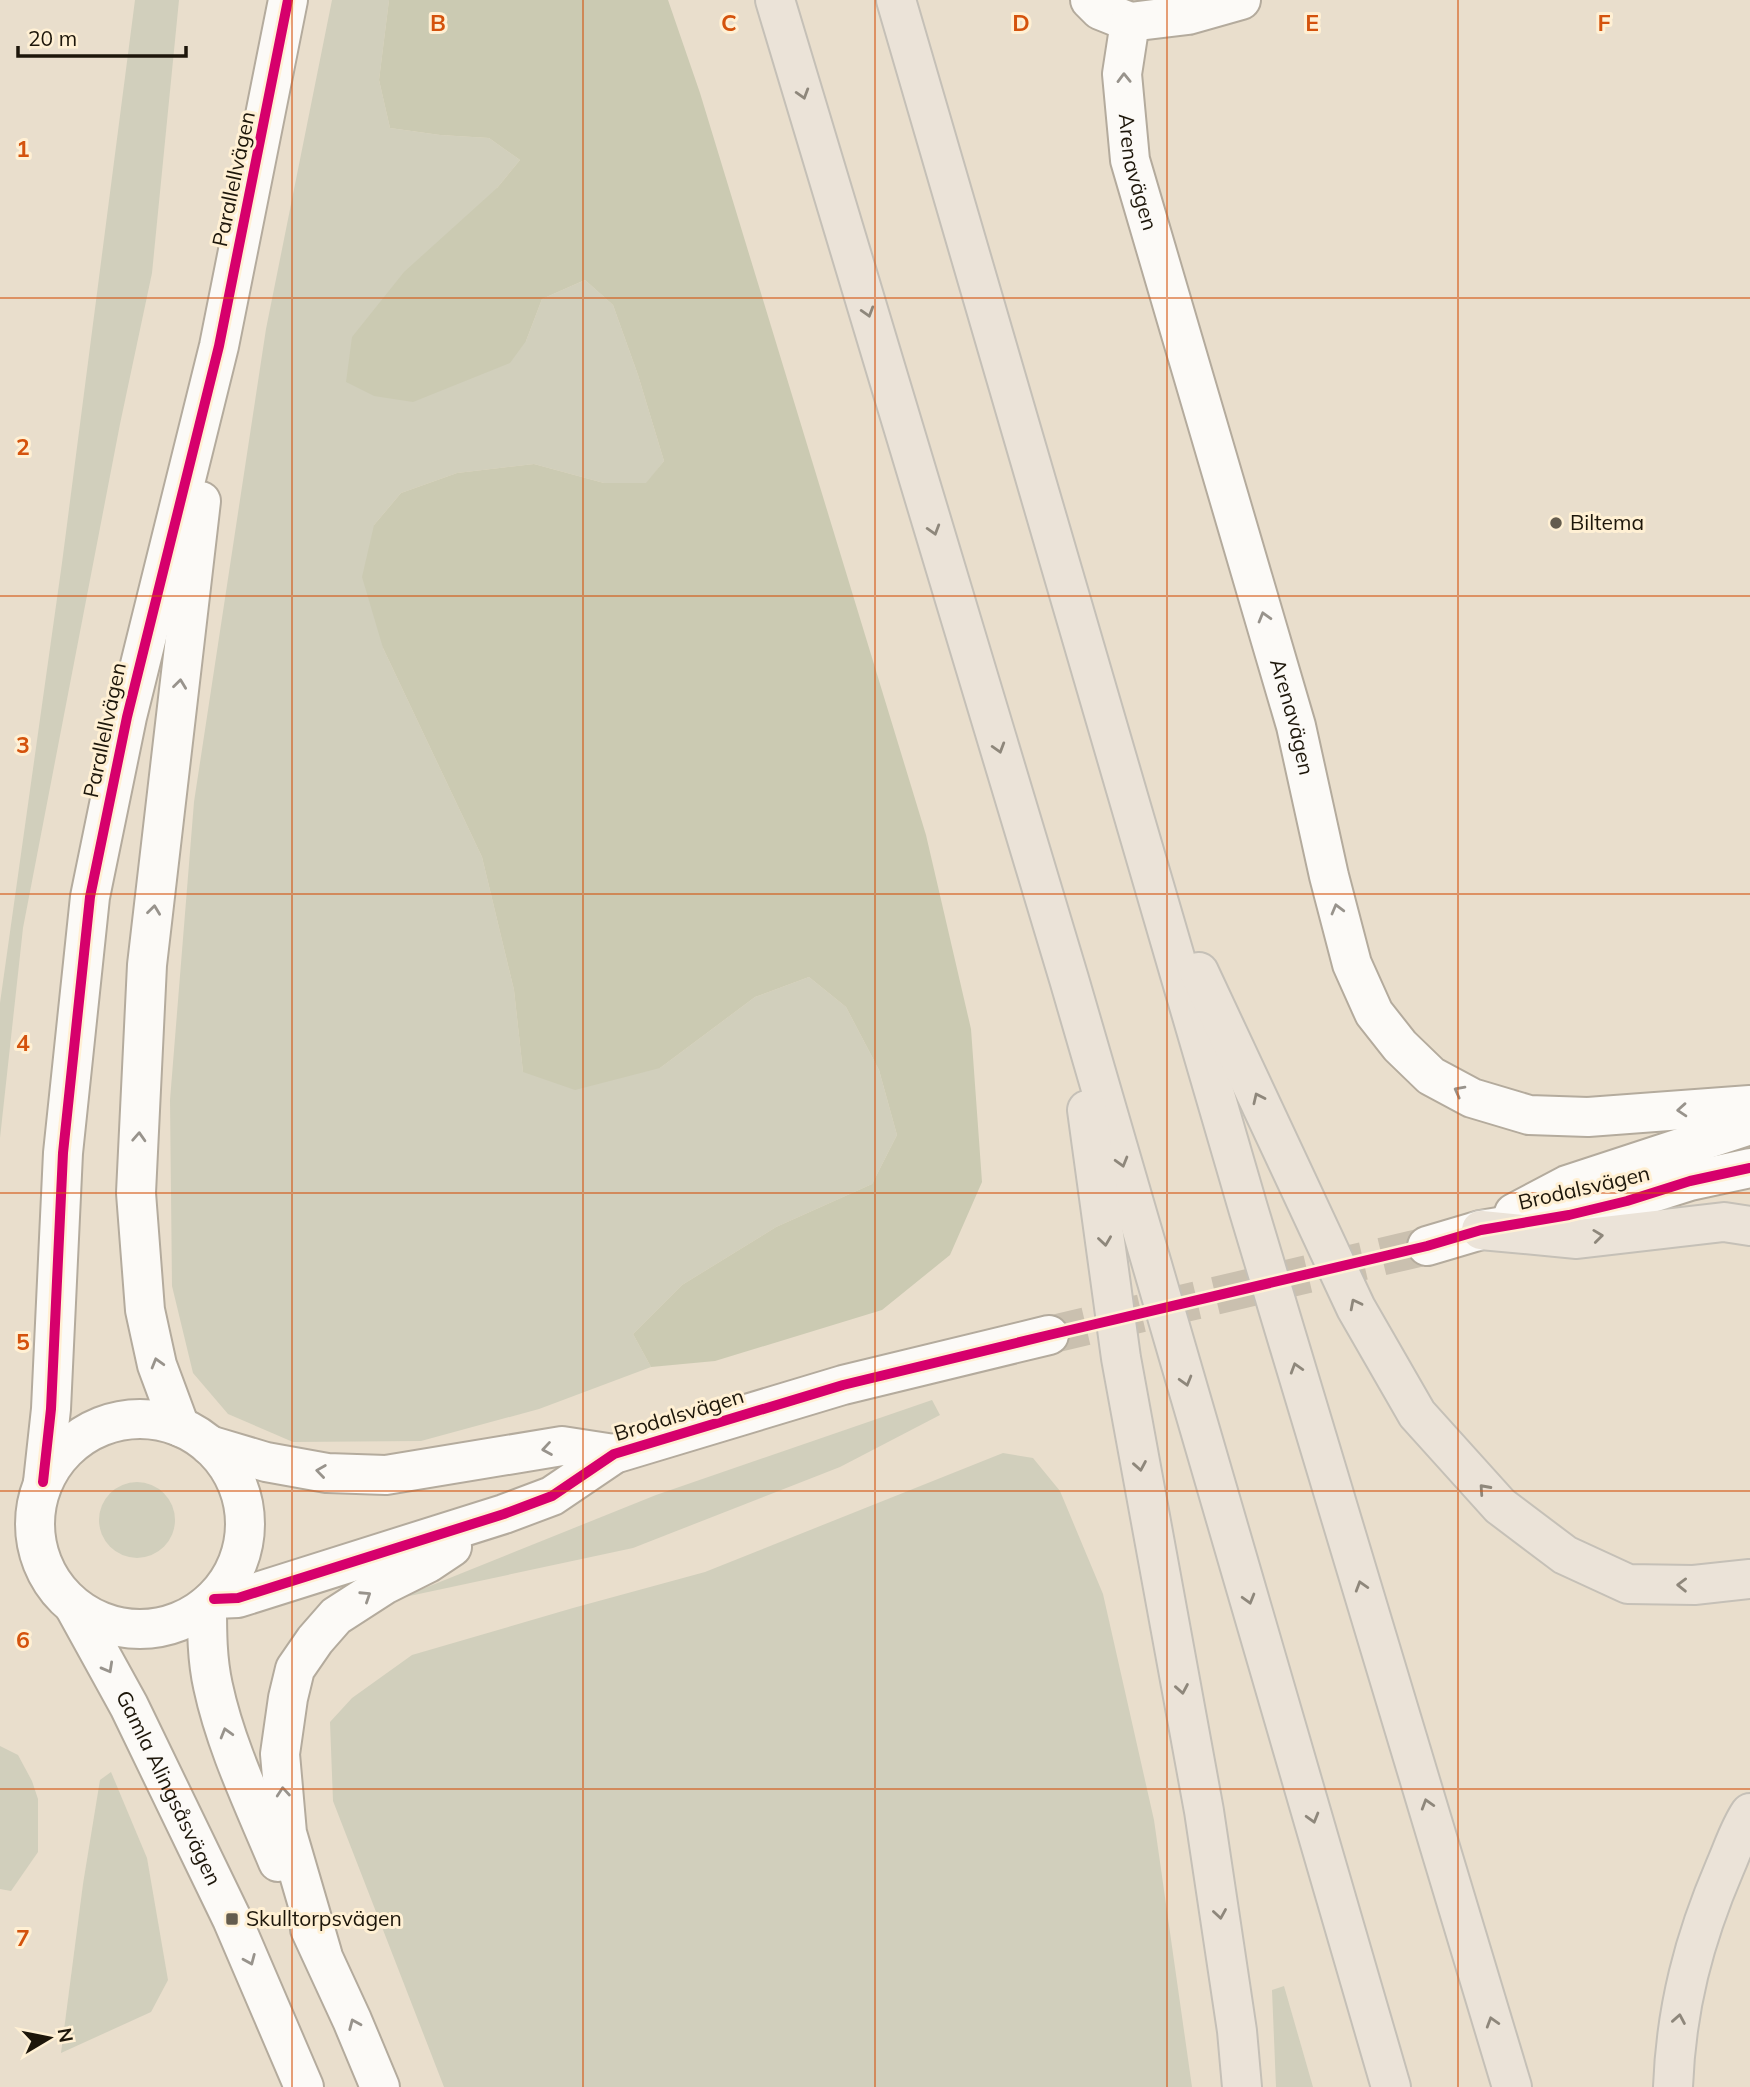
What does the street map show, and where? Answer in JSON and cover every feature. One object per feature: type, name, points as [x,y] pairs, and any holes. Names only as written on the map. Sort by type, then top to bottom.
[{"type":"highway","points":[[775,0],[1069,979],[1391,2087]]},
{"type":"highway","points":[[896,0],[1252,1222],[1512,2087]]},
{"type":"highway","points":[[1145,857],[1356,1307],[1417,1414],[1500,1506],[1565,1555],[1628,1584],[1694,1585],[1750,1579]]},
{"type":"highway","points":[[1069,979],[1121,1358],[1204,1811],[1237,2031],[1242,2087]]},
{"type":"highway","points":[[1481,1230],[1577,1239],[1724,1222],[1750,1226]]},
{"type":"highway","points":[[1672,2087],[1674,2049],[1687,1972],[1711,1900],[1750,1813]]},
{"type":"street","name":"Parallellvägen","points":[[43,1482],[51,1409],[63,1153],[90,897],[127,717],[219,345],[288,0]]},
{"type":"street","points":[[1090,0],[1100,10],[1130,22],[1188,15],[1241,0]]},
{"type":"street","name":"Arenavägen","points":[[1130,22],[1122,74],[1130,160],[1296,726],[1329,876],[1352,964],[1374,1013],[1400,1046],[1431,1076],[1472,1098],[1529,1115],[1588,1117],[1750,1105]]},
{"type":"street","name":"Parallellvägen","points":[[195,1436],[157,1365],[145,1310],[136,1193],[148,965],[219,345]]},
{"type":"street","name":"Brodalsvägen","points":[[1481,1230],[1567,1185],[1750,1125]]},
{"type":"street","name":"Brodalsvägen","points":[[1427,1246],[1481,1230],[1569,1215],[1689,1181],[1750,1168]]},
{"type":"street","name":"Brodalsvägen","points":[[210,1602],[238,1598],[504,1514],[552,1496],[614,1454],[843,1385],[1049,1335]]},
{"type":"street","points":[[116,1421],[165,1421],[195,1436],[231,1470],[243,1500],[245,1533],[237,1565],[230,1579],[210,1602],[194,1615],[165,1626],[133,1629],[103,1623],[75,1608],[54,1585],[40,1557],[34,1527],[35,1511],[43,1482],[55,1461],[85,1433],[116,1421]]},
{"type":"street","name":"Brodalsvägen","points":[[195,1436],[265,1462],[327,1473],[386,1475],[562,1446],[614,1454]]},
{"type":"street","name":"Brodalsvägen","points":[[322,1953],[287,1833],[280,1754],[295,1668],[335,1616],[384,1585],[428,1563],[504,1514]]},
{"type":"street","points":[[210,1602],[208,1640],[212,1685],[230,1747],[279,1864],[322,1953],[380,2087]]},
{"type":"street","name":"Gamla Alingsåsvägen","points":[[75,1608],[129,1706],[226,1906],[304,2087]]},
{"type":"shaded area","points":[[135,0],[179,0],[152,273],[120,424],[23,928],[0,1138],[0,1003],[62,563]]},
{"type":"shaded area","points":[[332,0],[389,0],[379,80],[390,128],[489,138],[520,160],[497,188],[526,341],[542,299],[585,280],[613,305],[664,461],[647,483],[604,483],[534,464],[457,473],[401,493],[374,525],[383,648],[482,857],[514,990],[523,1072],[660,1068],[755,997],[809,977],[846,1007],[879,1070],[897,1135],[872,1184],[776,1227],[682,1285],[633,1334],[651,1367],[539,1409],[421,1441],[293,1442],[228,1414],[193,1373],[172,1286],[170,1100],[194,802],[266,329]]},
{"type":"shaded area","points":[[932,1400],[940,1415],[840,1467],[633,1548],[400,1598],[656,1495]]},
{"type":"shaded area","points":[[1003,1453],[1033,1458],[1060,1491],[1103,1594],[1154,1820],[1192,2087],[444,2087],[333,1801],[330,1722],[352,1698],[412,1655],[705,1572]]},
{"type":"shaded area","points":[[137,1482],[151,1485],[164,1493],[172,1506],[175,1520],[172,1534],[164,1547],[151,1555],[137,1558],[123,1555],[110,1547],[102,1534],[99,1520],[102,1506],[110,1493],[123,1485]]},
{"type":"shaded area","points":[[0,1746],[18,1755],[38,1799],[38,1852],[11,1891],[0,1889]]},
{"type":"shaded area","points":[[111,1772],[147,1858],[168,1980],[151,2012],[61,2053],[83,1884],[100,1780]]},
{"type":"shaded area","points":[[1284,1986],[1313,2087],[1276,2087],[1272,1990]]},
{"type":"green space","points":[[389,0],[668,0],[700,93],[926,835],[971,1029],[982,1182],[950,1255],[882,1310],[715,1361],[651,1367],[633,1334],[682,1285],[776,1227],[872,1184],[897,1135],[879,1070],[846,1007],[809,977],[755,997],[660,1068],[575,1090],[523,1072],[514,990],[482,857],[383,648],[362,577],[374,525],[401,493],[457,473],[534,464],[604,483],[646,483],[664,461],[613,305],[585,280],[542,299],[526,341],[510,363],[413,402],[374,396],[346,382],[352,337],[404,272],[497,188],[520,160],[489,138],[390,128],[379,80]]},
{"type":"tunnel","points":[[1049,1335],[1427,1246]]},
{"type":"cycle path","points":[[43,1482],[51,1409],[63,1153],[90,897],[127,717],[219,346],[288,0]]},
{"type":"cycle path","points":[[214,1599],[238,1598],[504,1514],[552,1496],[614,1454],[843,1385],[1427,1246],[1481,1230],[1569,1215],[1627,1201],[1690,1181],[1750,1168]]},
{"type":"place","name":"Biltema","points":[[1556,523]]},
{"type":"place","name":"Skulltorpsvägen","points":[[232,1919]]}]
